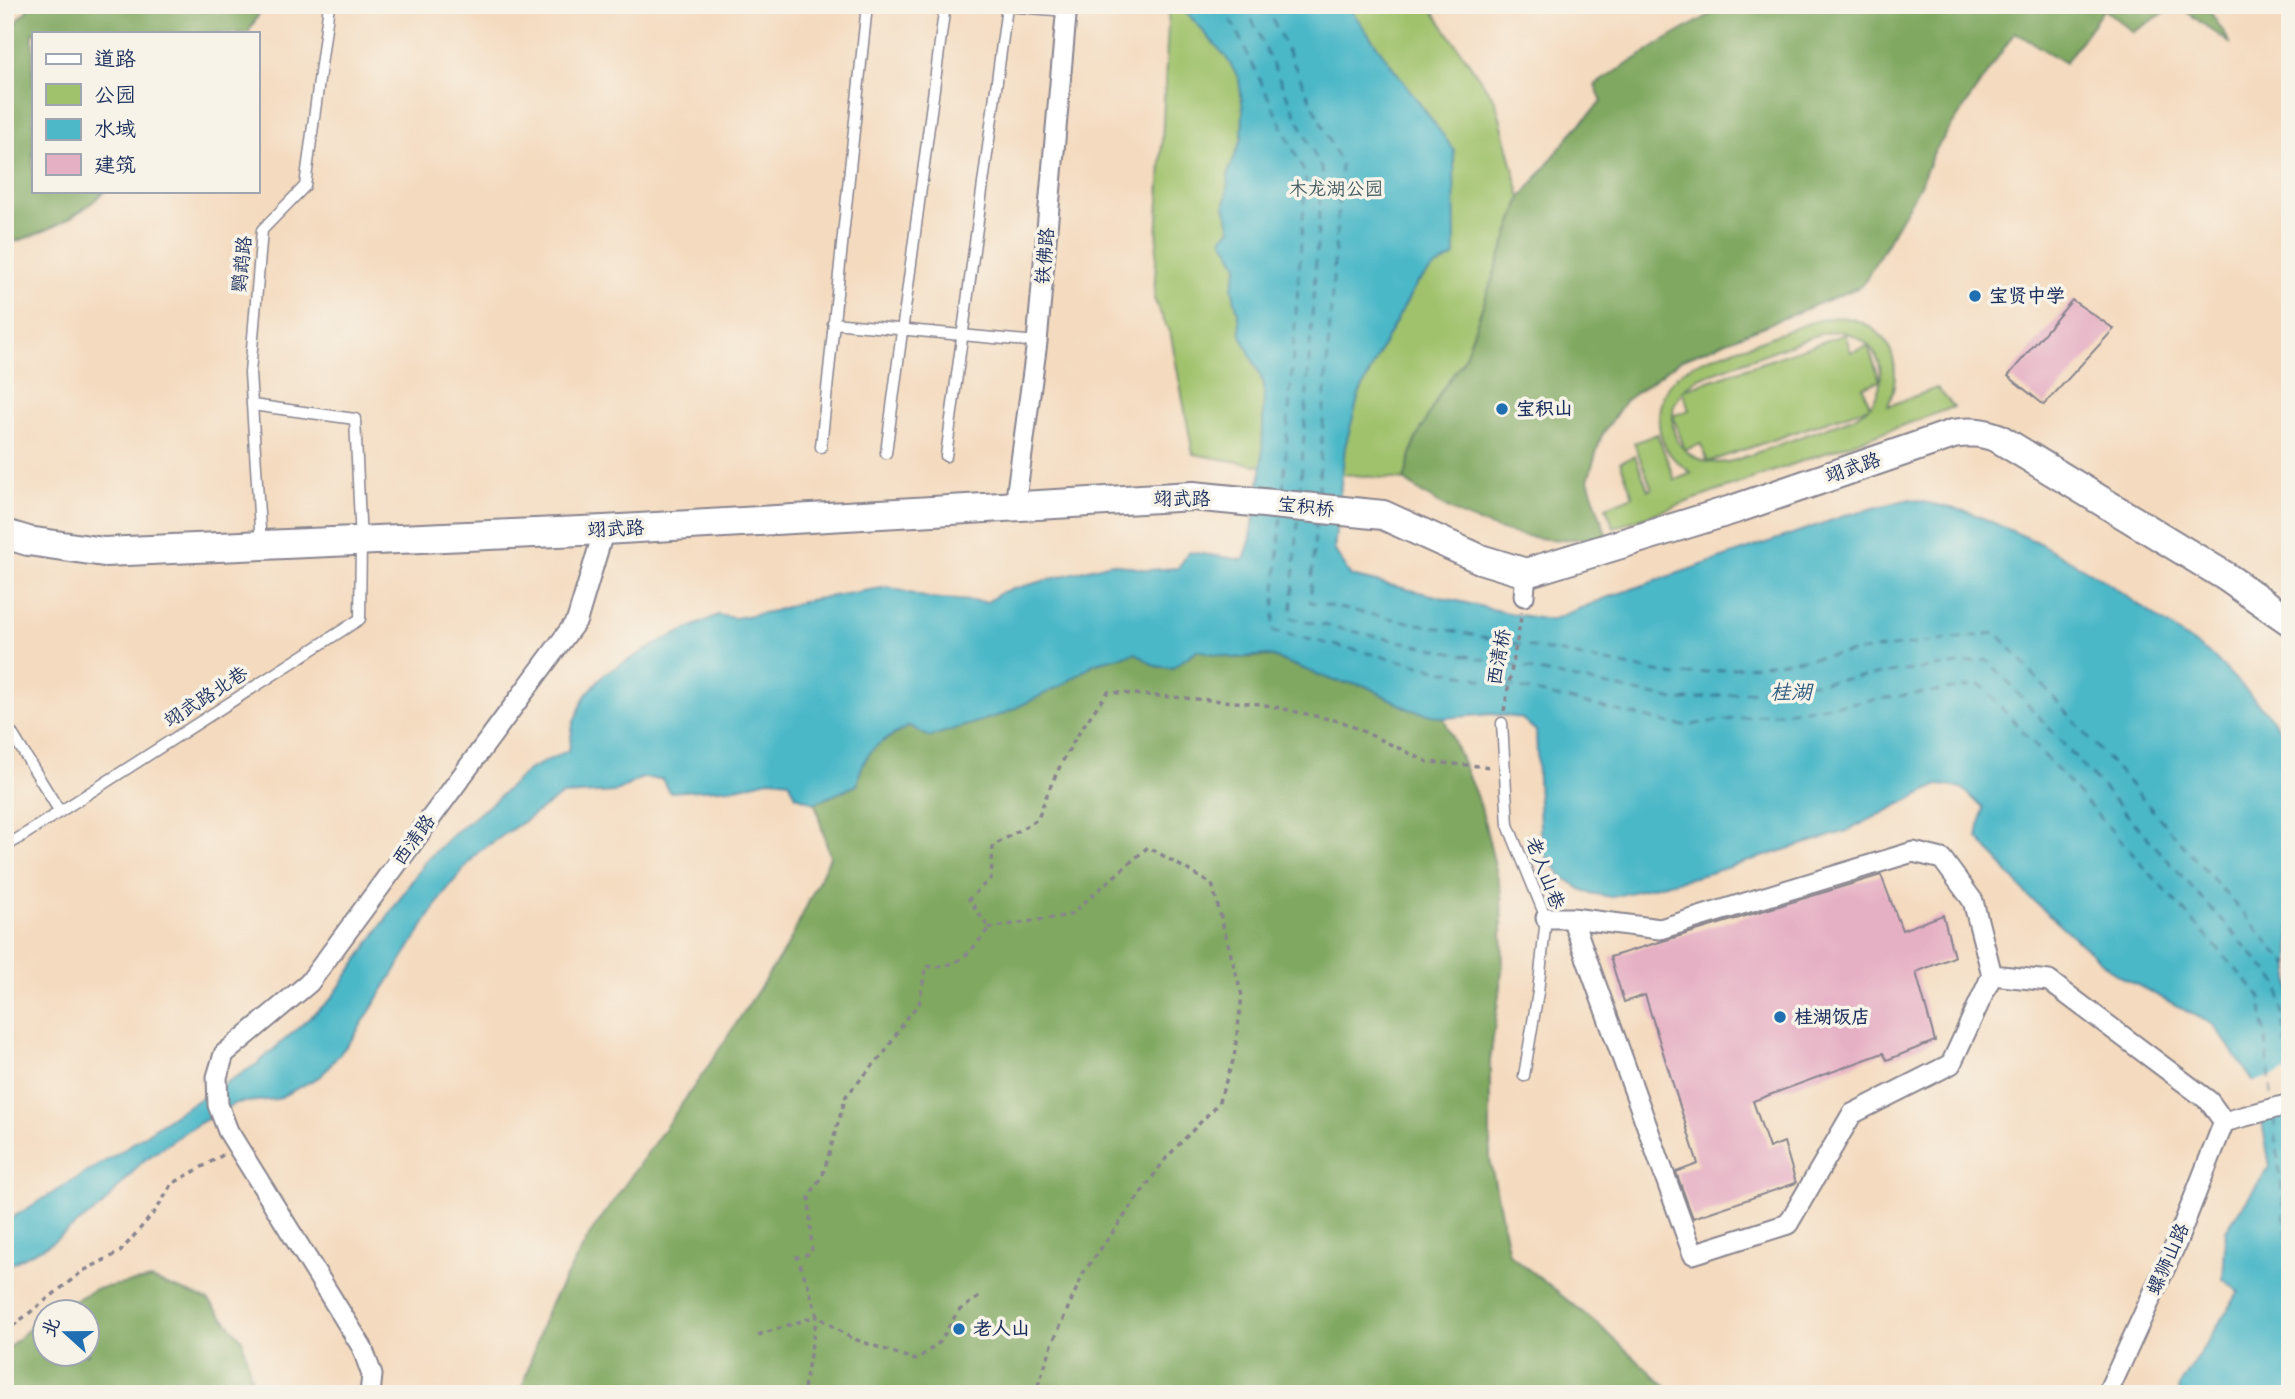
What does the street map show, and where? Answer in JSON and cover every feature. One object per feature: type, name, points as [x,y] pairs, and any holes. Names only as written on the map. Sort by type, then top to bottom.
[{"type":"main road","name":"翊武路","points":[[1525,584],[1735,509],[1968,431],[1998,438],[2225,576],[2290,621]]},
{"type":"main road","name":"翊武路","points":[[5,534],[27,541],[104,552],[604,530],[1193,496],[1229,499]]},
{"type":"main road","name":"宝积桥","points":[[1229,499],[1383,515],[1480,559],[1525,584]]},
{"type":"street","name":"铁佛路","points":[[1015,506],[1037,342],[1067,8]]},
{"type":"street","name":"西清路","points":[[370,1394],[372,1375],[362,1347],[233,1139],[218,1105],[217,1077],[224,1054],[309,983],[577,620],[604,530]]},
{"type":"street","points":[[1546,918],[1572,918],[1660,929],[1913,852],[1942,859],[1973,901],[1992,975],[1951,1064],[1852,1114],[1787,1224],[1693,1254],[1572,918]]},
{"type":"street","points":[[1992,975],[2049,981],[2209,1101],[2224,1122],[2290,1104]]},
{"type":"street","name":"螺狮山路","points":[[2107,1394],[2175,1246],[2224,1122]]},
{"type":"lane","name":"鹦鹉路","points":[[261,545],[250,373],[262,230],[305,186],[329,5]]},
{"type":"lane","points":[[821,447],[867,5]]},
{"type":"lane","points":[[886,453],[945,5]]},
{"type":"lane","points":[[992,5],[1067,8]]},
{"type":"lane","points":[[946,456],[1007,6]]},
{"type":"lane","points":[[833,323],[1037,342]]},
{"type":"lane","points":[[252,405],[355,419],[361,542]]},
{"type":"lane","name":"翊武路北巷","points":[[5,847],[360,619],[361,542]]},
{"type":"lane","points":[[5,722],[60,812]]},
{"type":"lane","name":"老人山巷","points":[[1502,723],[1508,825],[1546,918],[1538,992],[1524,1076]]},
{"type":"path","name":"西清桥","points":[[1502,723],[1525,584]]},
{"type":"path","points":[[989,928],[969,899],[991,878],[993,846],[1038,819],[1048,788],[1079,729],[1108,692],[1261,704],[1343,722],[1428,762],[1505,769]]},
{"type":"path","points":[[803,1394],[817,1316],[797,1257],[812,1253],[809,1197],[823,1174],[846,1096],[886,1052],[907,1017],[919,1004],[926,966],[939,967],[967,957],[989,928],[1070,915],[1148,847],[1212,884],[1242,996],[1234,1058],[1218,1104],[1167,1157],[1084,1272],[1053,1342],[1035,1394]]},
{"type":"path","points":[[5,1332],[83,1271],[120,1252],[157,1209],[172,1184],[233,1139]]},
{"type":"path","points":[[817,1316],[851,1338],[916,1360],[940,1342],[958,1311],[979,1297]]},
{"type":"path","points":[[758,1335],[817,1316]]},
{"type":"green space","points":[[31,5],[264,5],[249,32],[32,32],[32,192],[104,192],[60,224],[7,244],[5,36]]},
{"type":"green space","name":"木龙湖公园","points":[[1169,5],[1434,5],[1433,11],[1496,102],[1521,198],[1464,359],[1440,393],[1415,441],[1404,480],[1342,474],[1334,550],[1251,538],[1262,466],[1193,454],[1171,336],[1154,299]]},
{"type":"green space","points":[[1727,5],[2177,5],[2133,32],[2104,9],[2065,63],[2015,32],[1934,152],[1919,187],[1862,286],[1681,360],[1625,401],[1601,437],[1588,480],[1607,537],[1562,540],[1508,532],[1471,520],[1436,502],[1404,480],[1415,441],[1440,393],[1464,359],[1521,198],[1571,134],[1602,101],[1595,85]]},
{"type":"green space","points":[[2177,5],[2206,5],[2231,44]]},
{"type":"green space","points":[[1839,317],[1856,321],[1871,327],[1881,336],[1889,347],[1895,374],[1888,406],[1937,388],[1954,407],[1614,528],[1606,507],[1633,496],[1620,462],[1635,456],[1648,490],[1652,489],[1634,443],[1657,434],[1675,480],[1692,473],[1668,452],[1659,427],[1663,396],[1675,378],[1691,366],[1711,357],[1820,320]],"holes":[[[1837,331],[1851,334],[1871,348],[1877,358],[1880,381],[1868,346],[1851,352],[1845,334],[1683,390],[1699,378],[1819,334]],[[1880,381],[1870,406],[1863,387]],[[1683,391],[1689,410],[1673,416],[1674,405]],[[1869,407],[1853,418],[1736,460],[1709,462]],[[1673,416],[1685,450],[1673,428]],[[1701,444],[1708,461],[1701,460],[1685,450]]]},
{"type":"green space","points":[[1197,650],[1234,658],[1270,656],[1335,681],[1364,685],[1409,709],[1444,718],[1481,807],[1501,892],[1503,964],[1490,1061],[1490,1160],[1509,1254],[1600,1326],[1674,1394],[520,1394],[547,1310],[591,1233],[707,1068],[789,943],[830,857],[815,803],[857,785],[859,771],[873,747],[910,726],[1061,686],[1095,663],[1137,653],[1155,666],[1172,668]]},
{"type":"green space","points":[[151,1279],[208,1300],[242,1339],[255,1394],[5,1394],[5,1351],[32,1326],[32,1368],[102,1368],[102,1298],[79,1298],[95,1289]]},
{"type":"water","name":"桂湖","points":[[1180,5],[1347,5],[1454,150],[1455,256],[1435,267],[1417,283],[1359,395],[1345,447],[1334,549],[1351,576],[1513,614],[1551,620],[1606,598],[1850,514],[1910,499],[1969,512],[2037,542],[2099,577],[2215,658],[2269,715],[2290,743],[2290,1394],[2179,1394],[2180,1385],[2239,1292],[2223,1279],[2226,1230],[2270,1166],[2255,1084],[2214,1025],[2114,973],[2029,897],[1978,838],[1983,808],[1962,788],[1938,785],[1847,831],[1706,874],[1612,897],[1585,892],[1562,876],[1541,850],[1536,731],[1521,718],[1492,714],[1444,718],[1409,709],[1364,685],[1335,681],[1268,655],[1234,658],[1197,650],[1172,668],[1155,666],[1136,653],[1095,663],[1061,686],[1003,714],[929,737],[910,726],[874,748],[864,762],[857,785],[815,803],[796,796],[789,781],[772,779],[736,788],[669,792],[662,779],[642,778],[615,792],[562,795],[477,853],[444,893],[353,1038],[321,1076],[277,1099],[236,1103],[186,1131],[142,1162],[101,1207],[48,1245],[5,1267],[5,1222],[257,1064],[331,999],[425,862],[453,834],[528,770],[569,750],[573,724],[585,696],[604,674],[664,640],[718,615],[735,618],[774,611],[809,600],[888,587],[928,598],[987,602],[1002,592],[1111,563],[1147,570],[1178,568],[1189,552],[1244,560],[1251,538],[1262,465],[1264,384],[1241,335],[1232,288],[1238,265],[1222,238],[1231,229],[1225,206],[1229,171],[1242,138],[1243,110],[1239,79],[1226,57]]},
{"type":"pier","points":[[2290,1070],[2290,1108],[2257,1116],[2251,1083]]},
{"type":"building","points":[[2072,300],[2114,329],[2044,405],[2008,376]]},
{"type":"building","points":[[1881,875],[1902,930],[1943,915],[1954,957],[1916,972],[1935,1041],[1887,1060],[1883,1053],[1753,1101],[1769,1148],[1784,1142],[1796,1183],[1693,1218],[1676,1172],[1698,1164],[1645,995],[1624,1002],[1610,957]]},
{"type":"ferry route","points":[[1224,5],[1306,176],[1283,492]]},
{"type":"ferry route","points":[[1245,5],[1322,171],[1300,494]]},
{"type":"ferry route","points":[[1266,5],[1341,165],[1318,493]]},
{"type":"ferry route","points":[[1281,518],[1273,631],[1682,726],[1981,685],[2261,997],[2272,1098]]},
{"type":"ferry route","points":[[1316,520],[1310,602],[1676,676],[1997,633],[2290,967]]},
{"type":"ferry route","points":[[1298,521],[1291,618],[1679,701],[1988,660],[2279,984],[2290,1081]]},
{"type":"ferry route","points":[[2274,1118],[2290,1267]]},
{"type":"place","name":"宝贤中学","points":[[1975,296]]},
{"type":"place","name":"宝积山","points":[[1502,409]]},
{"type":"place","name":"桂湖饭店","points":[[1780,1017]]},
{"type":"place","name":"老人山","points":[[959,1329]]}]
